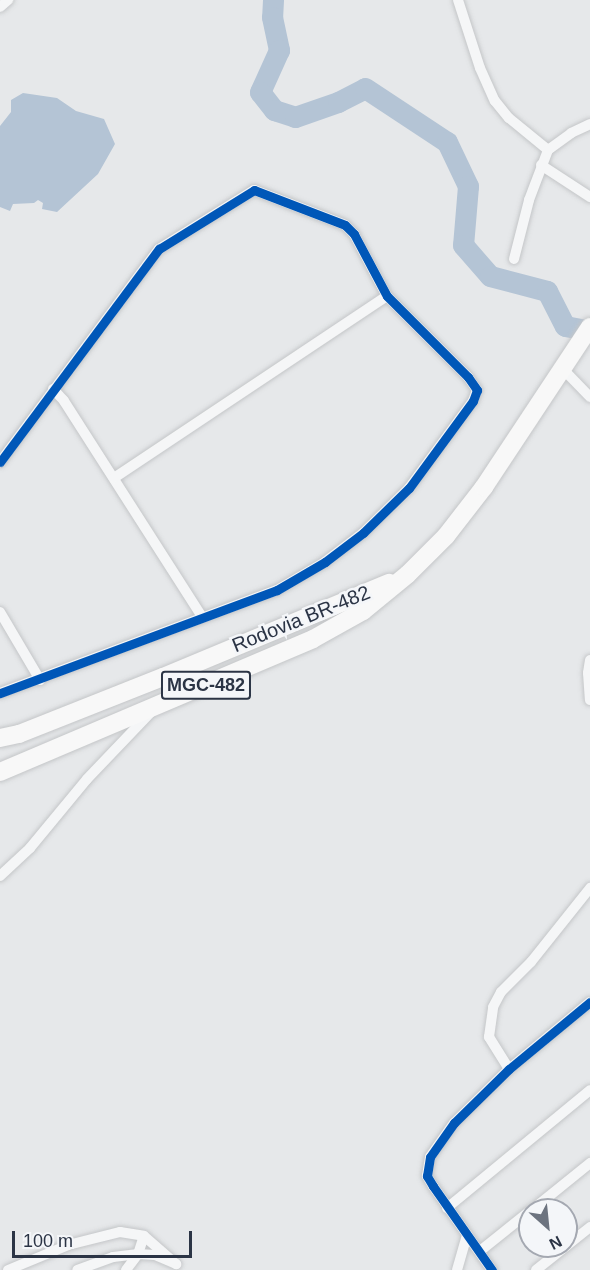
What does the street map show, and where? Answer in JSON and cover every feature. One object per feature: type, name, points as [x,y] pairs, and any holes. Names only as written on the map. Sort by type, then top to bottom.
[{"type":"highway","name":"Rodovia BR-482","points":[[0,772],[313,639],[363,611],[446,536],[478,495],[590,327]]},
{"type":"highway","name":"Rodovia BR-482","points":[[0,738],[19,734],[163,677],[401,578]]},
{"type":"street","points":[[0,7],[8,0]]},
{"type":"street","points":[[458,0],[480,68],[495,101],[509,118],[548,150]]},
{"type":"street","points":[[514,259],[541,165],[548,150],[571,132],[590,124]]},
{"type":"street","points":[[541,165],[590,197]]},
{"type":"street","points":[[0,462],[159,249],[254,190],[345,225],[354,234],[387,296],[468,377],[477,390],[473,401],[409,488],[363,532],[325,562],[276,590],[40,680],[0,693]]},
{"type":"street","points":[[114,478],[387,296]]},
{"type":"street","points":[[563,369],[590,397]]},
{"type":"street","points":[[53,389],[64,401],[202,617]]},
{"type":"street","points":[[0,612],[40,680]]},
{"type":"street","points":[[590,660],[588,673],[590,700]]},
{"type":"street","points":[[0,876],[30,848],[87,779],[155,707]]},
{"type":"street","points":[[509,1069],[489,1037],[493,1007],[501,992],[531,962],[590,888]]},
{"type":"street","points":[[492,1270],[427,1176],[430,1157],[454,1122],[509,1069],[590,1002]]},
{"type":"street","points":[[447,1208],[590,1090]]},
{"type":"street","points":[[547,1198],[590,1163]]},
{"type":"street","points":[[480,1251],[518,1221]]},
{"type":"street","points":[[536,1270],[590,1227]]},
{"type":"street","points":[[8,1270],[37,1257],[103,1234],[120,1232],[144,1236],[180,1267]]},
{"type":"street","points":[[457,1270],[467,1234]]},
{"type":"street","points":[[126,1270],[138,1254],[144,1236]]},
{"type":"street","points":[[77,1270],[113,1257],[138,1254],[155,1255],[180,1267]]},
{"type":"water","points":[[23,93],[57,98],[76,111],[104,119],[115,144],[98,174],[57,212],[42,209],[43,203],[38,200],[34,203],[13,204],[10,211],[0,207],[0,126],[11,112],[11,100]]},
{"type":"waterway","points":[[273,0],[272,17],[279,50],[260,92],[274,110],[295,117],[338,102],[365,88],[447,142],[468,186],[463,245],[490,276],[547,291],[565,326],[590,331]]},
{"type":"cycle path","points":[[0,462],[159,249],[254,190],[345,225],[354,234],[387,296],[468,377],[477,390],[473,401],[409,488],[363,533],[325,562],[277,590],[0,693]]},
{"type":"cycle path","points":[[492,1270],[427,1176],[430,1157],[454,1123],[509,1069],[590,1002]]}]
